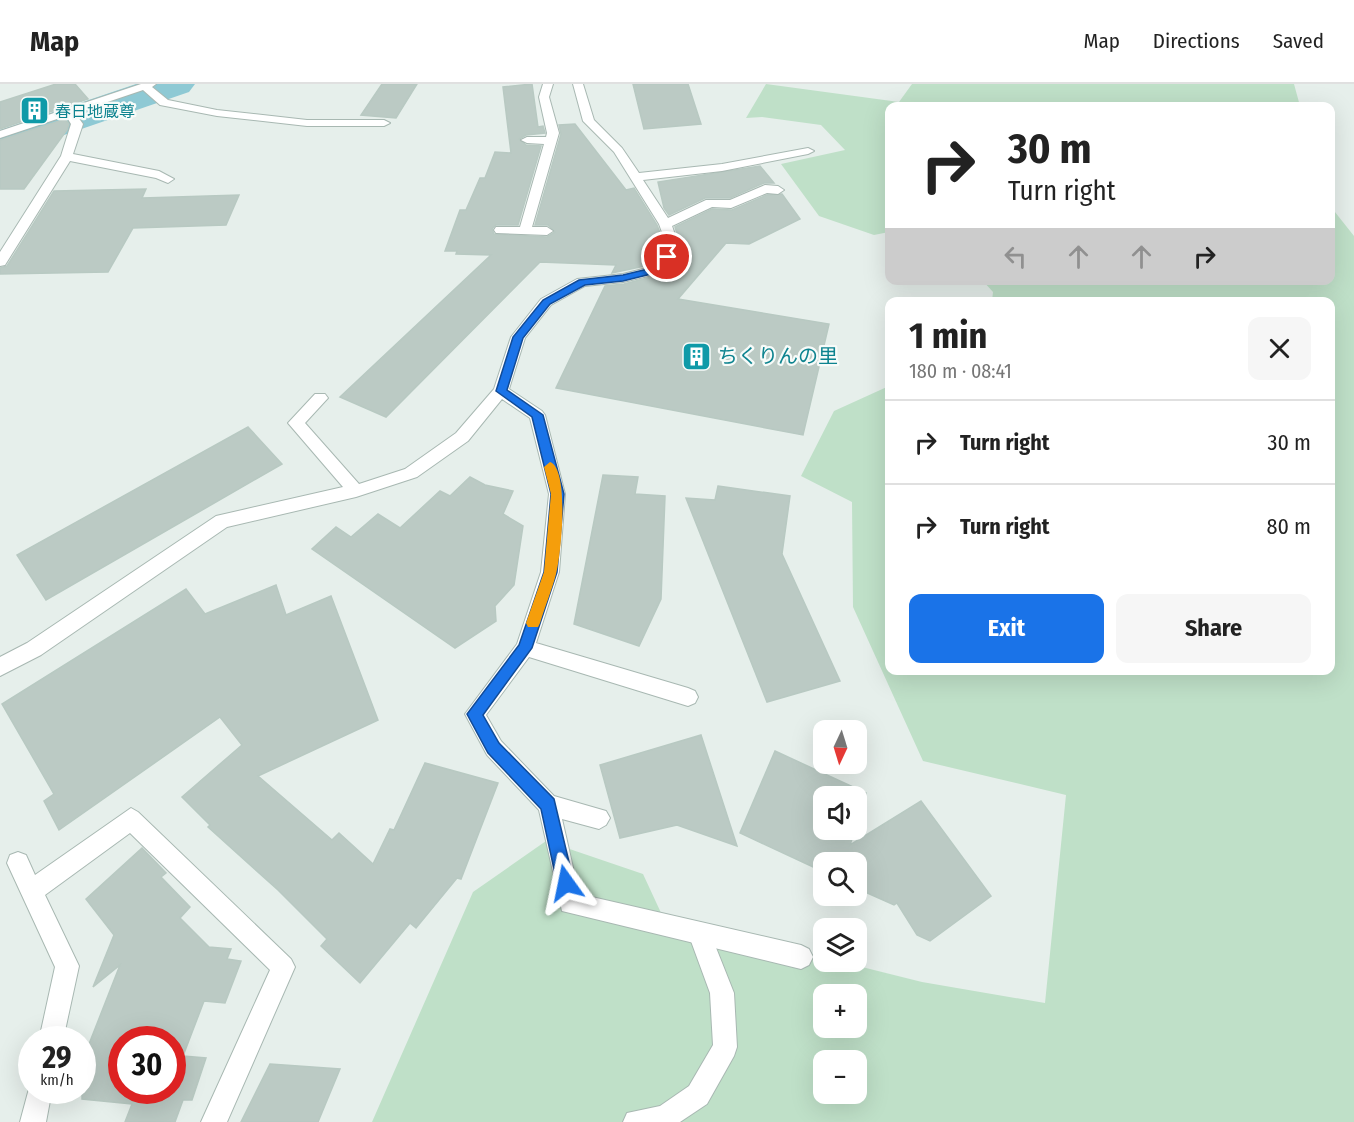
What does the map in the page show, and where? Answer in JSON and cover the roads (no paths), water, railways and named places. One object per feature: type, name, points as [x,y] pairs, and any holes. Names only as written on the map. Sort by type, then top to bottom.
[{"type":"street","points":[[525,230],[553,133],[544,97],[548,84]]},
{"type":"street","points":[[0,667],[34,649],[222,521],[356,491],[411,473],[462,437],[501,391],[518,337],[546,302],[582,282],[623,278],[660,269],[674,246],[665,224],[618,150],[589,121],[578,84]]},
{"type":"street","points":[[0,135],[72,117],[150,89],[164,103],[217,113],[307,123],[384,123]]},
{"type":"street","points":[[0,262],[67,156],[72,117]]},
{"type":"street","points":[[527,140],[551,141]]},
{"type":"street","points":[[635,177],[679,175],[748,164],[808,151]]},
{"type":"street","points":[[67,156],[81,161],[159,175],[168,179]]},
{"type":"street","points":[[665,224],[710,203],[731,204],[765,189],[778,189]]},
{"type":"street","points":[[500,231],[547,231]]},
{"type":"street","points":[[501,391],[537,415],[557,494],[550,572],[525,648],[475,714],[494,748],[548,805],[570,903],[801,957]]},
{"type":"street","points":[[320,398],[296,423],[356,491]]},
{"type":"street","points":[[525,648],[688,697]]},
{"type":"street","points":[[548,805],[599,818]]},
{"type":"street","points":[[32,891],[131,819],[283,967],[214,1122]]},
{"type":"street","points":[[18,862],[67,966],[54,1026]]},
{"type":"street","points":[[636,1122],[664,1118],[698,1095],[725,1047],[722,993],[699,933]]},
{"type":"street","points":[[33,1122],[37,1104]]},
{"type":"waterway","points":[[0,144],[175,84]]},
{"type":"place","name":"春日地蔵尊","points":[[34,111]]},
{"type":"place","name":"ちくりんの里","points":[[697,356]]}]
